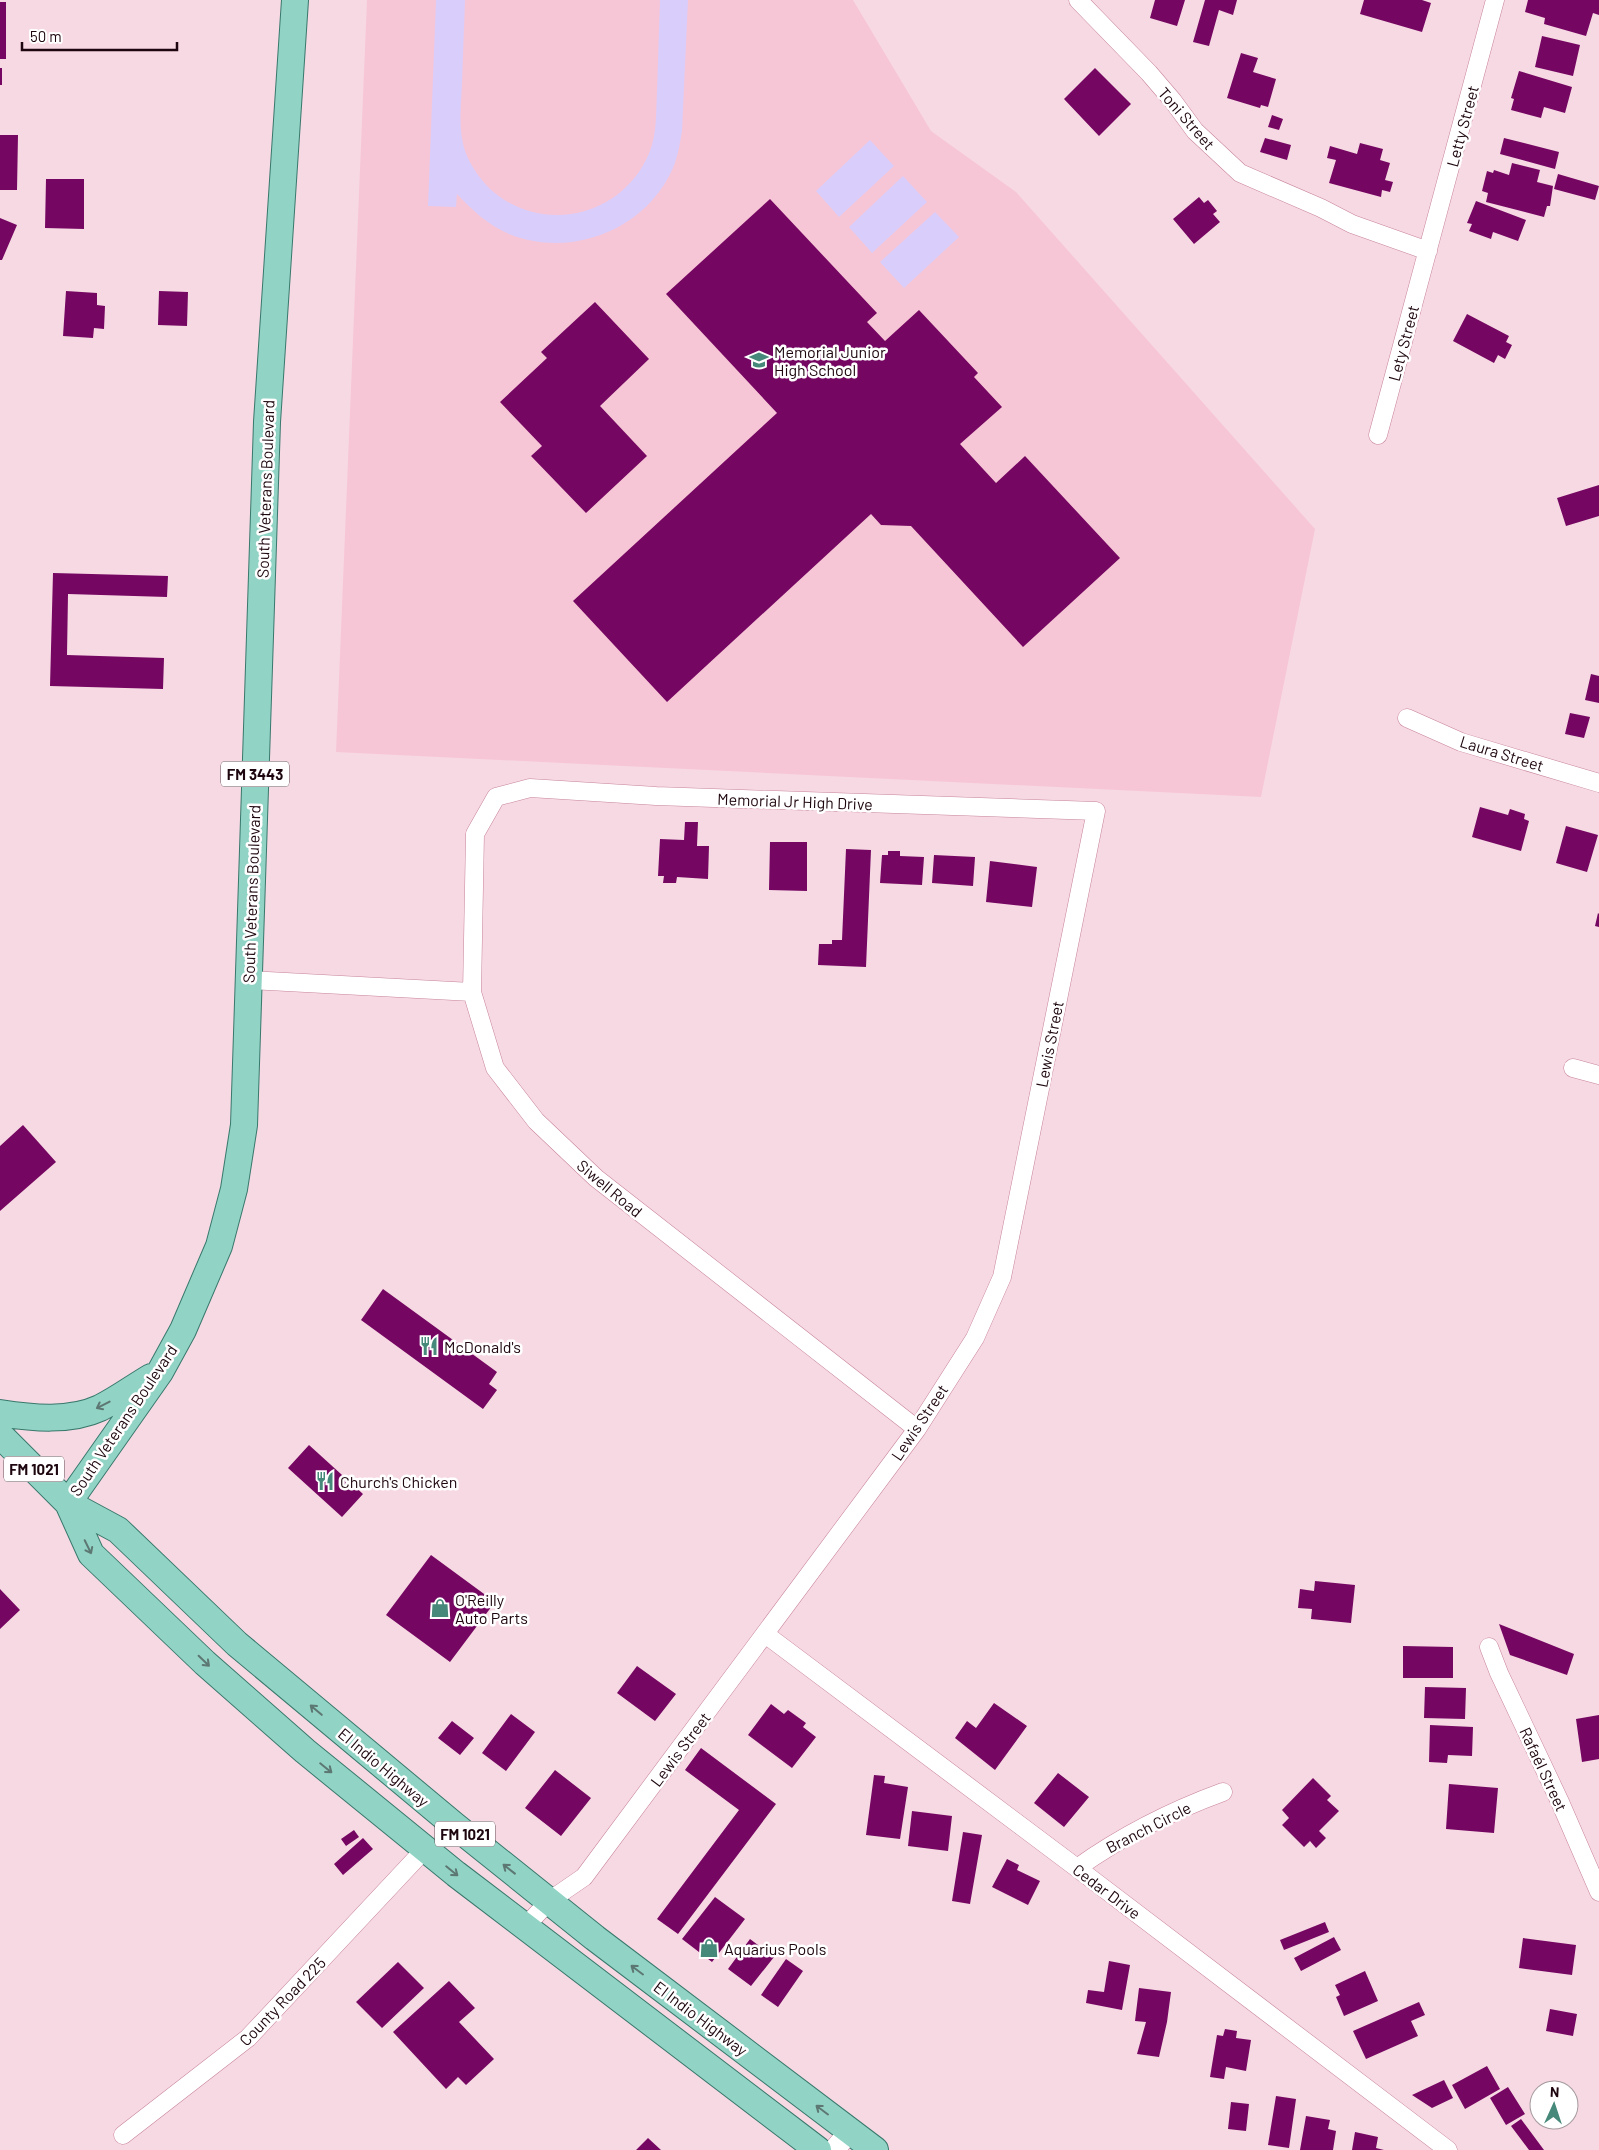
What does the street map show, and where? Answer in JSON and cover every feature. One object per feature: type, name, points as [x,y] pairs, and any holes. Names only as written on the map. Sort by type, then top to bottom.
[{"type":"main road","name":"South Veterans Boulevard","points":[[68,1503],[160,1372],[182,1330],[219,1246],[234,1189],[244,1125],[267,422],[295,0]]},
{"type":"main road","points":[[0,1413],[32,1418],[71,1416],[99,1408],[160,1372]]},
{"type":"main road","name":"El Indio Highway","points":[[0,1435],[68,1503],[118,1530],[237,1644],[454,1825],[603,1944],[842,2140],[875,2150]]},
{"type":"main road","name":"El Indio Highway","points":[[68,1503],[91,1554],[219,1675],[305,1751],[425,1849],[525,1927],[818,2150]]},
{"type":"street","name":"Toni Street","points":[[1078,0],[1149,73],[1195,131],[1240,173],[1321,208],[1352,224],[1428,251]]},
{"type":"street","name":"Letty Street","points":[[1428,251],[1495,0]]},
{"type":"street","name":"Lety Street","points":[[1378,435],[1428,251]]},
{"type":"street","name":"Laura Street","points":[[1407,718],[1461,742],[1599,783]]},
{"type":"street","name":"Memorial Jr High Drive","points":[[496,797],[530,788],[656,796],[1096,811]]},
{"type":"street","name":"Siwell Road","points":[[496,797],[474,834],[472,992],[495,1068],[536,1121],[596,1178],[917,1429]]},
{"type":"street","name":"Lewis Street","points":[[525,1927],[549,1901],[584,1877],[917,1429],[975,1338],[1002,1277],[1096,811]]},
{"type":"street","points":[[248,980],[472,992]]},
{"type":"street","points":[[1573,1068],[1599,1075]]},
{"type":"street","name":"Cedar Drive","points":[[764,1634],[1077,1868],[1448,2150]]},
{"type":"street","name":"Rafaél Street","points":[[1489,1647],[1599,1892]]},
{"type":"street","name":"Branch Circle","points":[[1077,1868],[1127,1835],[1182,1807],[1223,1792]]},
{"type":"street","name":"County Road 225","points":[[123,2135],[248,2038],[425,1849]]},
{"type":"shaded area","name":"Memorial Junior High School","points":[[367,0],[853,0],[931,131],[1016,192],[1315,529],[1261,797],[336,752]]},
{"type":"shaded area","points":[[436,0],[465,0],[461,126],[465,151],[472,167],[490,189],[511,204],[533,212],[557,215],[580,212],[602,204],[621,191],[638,174],[650,151],[655,129],[660,0],[688,0],[682,131],[679,150],[673,168],[661,190],[645,208],[626,223],[604,234],[581,240],[557,243],[533,241],[509,234],[481,217],[457,194],[456,207],[428,206]]},
{"type":"shaded area","points":[[870,140],[894,166],[839,217],[816,191]]},
{"type":"shaded area","points":[[903,176],[927,202],[872,253],[849,227]]},
{"type":"shaded area","points":[[935,212],[959,237],[904,288],[880,262]]},
{"type":"building","points":[[1155,0],[1185,0],[1177,26],[1150,18]]},
{"type":"building","points":[[1205,0],[1237,0],[1233,15],[1219,10],[1209,46],[1193,42]]},
{"type":"building","points":[[1364,0],[1422,0],[1431,3],[1422,32],[1360,14]]},
{"type":"building","points":[[1528,0],[1599,0],[1599,15],[1593,13],[1586,36],[1544,24],[1545,18],[1525,12]]},
{"type":"building","points":[[0,2],[6,2],[6,59],[0,59]]},
{"type":"building","points":[[1542,36],[1580,45],[1573,76],[1535,67]]},
{"type":"building","points":[[1241,53],[1258,58],[1253,72],[1276,79],[1268,107],[1261,105],[1260,108],[1227,98]]},
{"type":"building","points":[[0,68],[2,68],[2,85],[0,85]]},
{"type":"building","points":[[1095,68],[1131,104],[1099,136],[1064,99]]},
{"type":"building","points":[[1519,71],[1572,87],[1565,113],[1544,107],[1541,118],[1511,110],[1514,99],[1511,98]]},
{"type":"building","points":[[1272,115],[1283,119],[1279,130],[1268,127]]},
{"type":"building","points":[[0,135],[18,135],[17,190],[0,190]]},
{"type":"building","points":[[1265,138],[1291,145],[1287,160],[1260,152]]},
{"type":"building","points":[[1504,138],[1559,152],[1555,169],[1500,154]]},
{"type":"building","points":[[1360,143],[1383,149],[1380,160],[1390,163],[1385,180],[1393,182],[1390,192],[1382,190],[1381,197],[1329,183],[1336,160],[1327,158],[1330,146],[1357,154]]},
{"type":"building","points":[[1512,163],[1540,170],[1537,182],[1553,186],[1550,206],[1547,206],[1544,217],[1486,202],[1488,193],[1482,191],[1487,171],[1493,173],[1494,170],[1509,175]]},
{"type":"building","points":[[1558,174],[1599,186],[1595,200],[1554,189]]},
{"type":"building","points":[[46,179],[84,179],[84,229],[45,228]]},
{"type":"building","points":[[1199,197],[1204,203],[1208,200],[1217,211],[1213,214],[1220,222],[1194,244],[1173,219]]},
{"type":"building","points":[[770,199],[877,313],[867,322],[885,341],[919,310],[978,373],[974,377],[1002,407],[960,444],[996,483],[1025,456],[1120,558],[1023,647],[911,526],[881,525],[871,514],[667,702],[573,601],[777,413],[666,294]]},
{"type":"building","points":[[1476,201],[1526,220],[1518,241],[1493,232],[1491,239],[1469,231],[1472,224],[1467,223]]},
{"type":"building","points":[[0,218],[17,225],[2,260],[0,260]]},
{"type":"building","points":[[66,291],[97,293],[97,305],[105,306],[104,329],[94,328],[93,338],[63,336]]},
{"type":"building","points":[[159,291],[188,292],[187,326],[158,325]]},
{"type":"building","points":[[595,302],[649,359],[600,406],[647,456],[586,513],[531,456],[542,446],[500,402],[547,358],[541,352]]},
{"type":"building","points":[[1467,314],[1509,336],[1506,342],[1512,345],[1505,359],[1498,355],[1494,363],[1453,341]]},
{"type":"building","points":[[1599,485],[1599,516],[1566,526],[1557,498]]},
{"type":"building","points":[[53,573],[168,576],[167,597],[68,594],[67,655],[164,658],[163,689],[50,686]]},
{"type":"building","points":[[1591,674],[1599,676],[1599,703],[1585,700]]},
{"type":"building","points":[[1570,713],[1590,717],[1584,738],[1565,734]]},
{"type":"building","points":[[1480,807],[1508,815],[1510,809],[1525,814],[1524,819],[1529,821],[1521,851],[1472,837]]},
{"type":"building","points":[[685,822],[698,822],[697,846],[709,846],[708,879],[677,877],[676,883],[663,883],[664,876],[658,876],[660,839],[684,840]]},
{"type":"building","points":[[1566,826],[1598,835],[1587,872],[1556,863]]},
{"type":"building","points":[[770,842],[807,842],[807,891],[769,890]]},
{"type":"building","points":[[846,849],[871,850],[866,967],[818,965],[819,944],[832,944],[832,940],[842,940]]},
{"type":"building","points":[[888,851],[900,851],[900,856],[924,857],[922,885],[880,883],[882,855],[888,855]]},
{"type":"building","points":[[934,855],[975,857],[973,886],[932,883]]},
{"type":"building","points":[[990,861],[1037,867],[1032,907],[986,902]]},
{"type":"building","points":[[1599,914],[1599,927],[1595,926]]},
{"type":"building","points":[[23,1125],[56,1162],[0,1211],[0,1146]]},
{"type":"building","name":"McDonald's","points":[[383,1289],[497,1372],[489,1384],[497,1390],[483,1409],[361,1320]]},
{"type":"building","name":"Church's Chicken","points":[[309,1445],[363,1494],[342,1517],[288,1468]]},
{"type":"building","name":"O'Reilly Auto Parts","points":[[431,1555],[495,1602],[450,1662],[386,1615]]},
{"type":"building","points":[[1315,1581],[1355,1585],[1351,1623],[1311,1619],[1312,1609],[1298,1608],[1300,1589],[1314,1591]]},
{"type":"building","points":[[0,1589],[20,1610],[0,1629]]},
{"type":"building","points":[[1499,1624],[1574,1654],[1567,1675],[1510,1655]]},
{"type":"building","points":[[1403,1646],[1453,1647],[1453,1678],[1403,1678]]},
{"type":"building","points":[[637,1666],[676,1694],[655,1721],[617,1693]]},
{"type":"building","points":[[1425,1687],[1466,1688],[1465,1719],[1424,1718]]},
{"type":"building","points":[[994,1703],[1027,1726],[995,1770],[955,1738],[967,1721],[976,1728]]},
{"type":"building","points":[[771,1704],[784,1714],[788,1710],[806,1723],[803,1727],[816,1737],[792,1768],[748,1735]]},
{"type":"building","points":[[511,1714],[535,1732],[506,1771],[482,1753]]},
{"type":"building","points":[[1599,1715],[1599,1759],[1582,1762],[1576,1719]]},
{"type":"building","points":[[452,1721],[474,1738],[460,1755],[438,1738]]},
{"type":"building","points":[[1430,1725],[1473,1727],[1472,1756],[1448,1755],[1447,1763],[1429,1762]]},
{"type":"building","points":[[701,1748],[776,1804],[678,1934],[657,1919],[739,1810],[685,1770]]},
{"type":"building","points":[[555,1770],[591,1798],[561,1836],[525,1808]]},
{"type":"building","points":[[1058,1773],[1089,1797],[1064,1827],[1034,1803]]},
{"type":"building","points":[[874,1775],[885,1776],[884,1783],[908,1787],[900,1839],[866,1835]]},
{"type":"building","points":[[1313,1778],[1331,1796],[1327,1800],[1339,1811],[1319,1831],[1326,1838],[1316,1848],[1310,1841],[1304,1847],[1282,1825],[1289,1818],[1282,1810]]},
{"type":"building","points":[[1449,1784],[1498,1788],[1494,1833],[1446,1829]]},
{"type":"building","points":[[912,1811],[952,1816],[948,1851],[908,1846]]},
{"type":"building","points":[[354,1830],[359,1837],[346,1846],[341,1839]]},
{"type":"building","points":[[963,1832],[982,1835],[970,1904],[952,1901]]},
{"type":"building","points":[[363,1838],[373,1849],[343,1875],[334,1864]]},
{"type":"building","points":[[1007,1859],[1019,1865],[1017,1870],[1040,1881],[1028,1905],[992,1887]]},
{"type":"building","points":[[715,1897],[745,1919],[712,1962],[682,1939]]},
{"type":"building","points":[[1325,1922],[1329,1932],[1284,1950],[1280,1940]]},
{"type":"building","points":[[1334,1937],[1341,1950],[1301,1971],[1294,1958]]},
{"type":"building","points":[[1523,1938],[1576,1945],[1572,1975],[1519,1968]]},
{"type":"building","points":[[750,1939],[774,1957],[751,1986],[728,1969]]},
{"type":"building","points":[[786,1959],[803,1971],[778,2007],[761,1995]]},
{"type":"building","points":[[1109,1961],[1130,1965],[1122,2010],[1086,2003],[1088,1990],[1104,1992]]},
{"type":"building","points":[[398,1962],[424,1988],[382,2028],[356,2002]]},
{"type":"building","points":[[1365,1971],[1378,2001],[1344,2016],[1336,1997],[1340,1995],[1335,1985]]},
{"type":"building","points":[[449,1981],[475,2008],[459,2022],[494,2059],[466,2085],[458,2077],[446,2089],[393,2032]]},
{"type":"building","points":[[1139,1988],[1171,1992],[1167,2022],[1159,2057],[1137,2054],[1146,2022],[1135,2021]]},
{"type":"building","points":[[1419,2002],[1425,2015],[1411,2021],[1418,2036],[1366,2059],[1353,2031]]},
{"type":"building","points":[[1550,2009],[1577,2014],[1573,2036],[1546,2031]]},
{"type":"building","points":[[1225,2029],[1237,2031],[1236,2038],[1251,2040],[1246,2071],[1226,2067],[1224,2079],[1210,2077],[1217,2035],[1223,2036]]},
{"type":"building","points":[[1487,2066],[1500,2089],[1465,2109],[1452,2085]]},
{"type":"building","points":[[1444,2080],[1453,2098],[1432,2108],[1412,2095]]},
{"type":"building","points":[[1508,2087],[1525,2114],[1506,2125],[1490,2098]]},
{"type":"building","points":[[1276,2096],[1296,2099],[1289,2148],[1268,2145]]},
{"type":"building","points":[[1231,2102],[1249,2104],[1246,2131],[1228,2129]]},
{"type":"building","points":[[1306,2116],[1330,2120],[1328,2129],[1336,2131],[1333,2150],[1300,2150]]},
{"type":"building","points":[[1521,2119],[1544,2150],[1529,2150],[1511,2126]]},
{"type":"building","points":[[1355,2132],[1378,2137],[1376,2148],[1384,2150],[1352,2150]]},
{"type":"building","points":[[648,2138],[661,2150],[636,2150]]},
{"type":"place","name":"Memorial Junior High School","points":[[759,360]]},
{"type":"place","name":"McDonald's","points":[[429,1346]]},
{"type":"place","name":"Church's Chicken","points":[[325,1481]]},
{"type":"place","name":"O'Reilly Auto Parts","points":[[440,1608]]},
{"type":"place","name":"Aquarius Pools","points":[[709,1948]]}]
